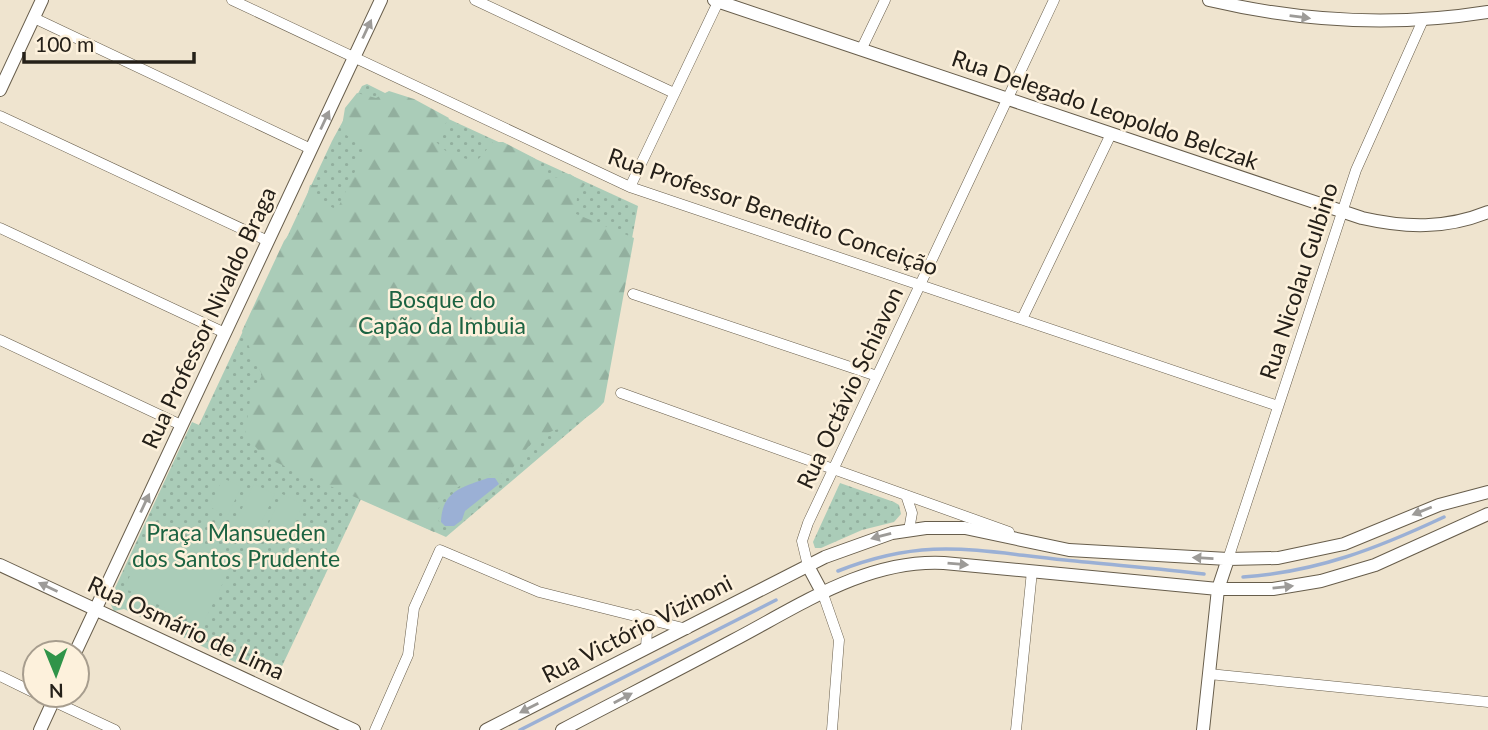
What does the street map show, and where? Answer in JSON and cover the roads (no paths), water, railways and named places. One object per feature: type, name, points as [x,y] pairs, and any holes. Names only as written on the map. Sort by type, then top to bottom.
[{"type":"street","points":[[0,90],[42,0]]},
{"type":"street","name":"Rua Professor Benedito Conceição","points":[[232,0],[630,187],[1278,406]]},
{"type":"street","name":"Rua Professor Nivaldo Braga","points":[[81,639],[381,0]]},
{"type":"street","points":[[475,0],[674,93]]},
{"type":"street","points":[[861,50],[885,0]]},
{"type":"street","name":"Rua Octávio Schiavon","points":[[808,566],[803,550],[804,532],[1054,0]]},
{"type":"street","points":[[1209,0],[1315,19],[1423,20],[1488,12]]},
{"type":"street","points":[[630,187],[717,1]]},
{"type":"street","name":"Rua Delegado Leopoldo Belczak","points":[[717,1],[1381,222],[1423,226],[1458,222],[1488,212]]},
{"type":"street","points":[[34,18],[311,149]]},
{"type":"street","name":"Rua Nicolau Gulbino","points":[[1228,559],[1364,149],[1423,20]]},
{"type":"street","points":[[0,116],[268,241]]},
{"type":"street","points":[[1022,319],[1111,134]]},
{"type":"street","points":[[0,228],[225,333]]},
{"type":"street","points":[[633,294],[877,376]]},
{"type":"street","points":[[0,340],[181,425]]},
{"type":"street","points":[[621,393],[1045,546]]},
{"type":"street","name":"Rua Victório Vizinoni","points":[[486,730],[808,566],[859,542],[909,530],[965,528],[1045,546],[1087,552],[1228,559],[1278,558],[1322,550],[1362,537],[1439,505],[1488,492]]},
{"type":"street","points":[[906,495],[912,513],[909,530]]},
{"type":"street","points":[[562,730],[823,594],[863,575],[911,563],[1032,571],[1218,589],[1296,586],[1349,574],[1488,514]]},
{"type":"street","points":[[375,730],[408,655],[414,608],[440,550],[538,592],[687,629]]},
{"type":"street","points":[[1203,730],[1218,589],[1228,559]]},
{"type":"street","name":"Rua Osmário de Lima","points":[[0,565],[354,730]]},
{"type":"street","points":[[808,566],[823,594],[839,640],[832,730]]},
{"type":"street","points":[[1016,730],[1032,571]]},
{"type":"street","points":[[637,615],[647,631],[646,648]]},
{"type":"street","points":[[1209,674],[1488,702]]},
{"type":"street","points":[[0,676],[21,686]]},
{"type":"street","points":[[40,730],[49,709]]},
{"type":"street","points":[[75,709],[114,730]]},
{"type":"water","points":[[495,478],[499,484],[465,511],[462,520],[454,526],[445,526],[441,522],[442,512],[449,497],[462,488]]},
{"type":"waterway","points":[[1243,577],[1296,570],[1346,557],[1444,517]]},
{"type":"waterway","points":[[838,571],[898,553],[951,549],[1204,574]]},
{"type":"waterway","points":[[520,730],[776,600]]},
{"type":"park label","name":"Bosque do Capão da Imbuia","points":[[442,313]]},
{"type":"park label","name":"Praça Mansueden dos Santos Prudente","points":[[236,546]]}]
